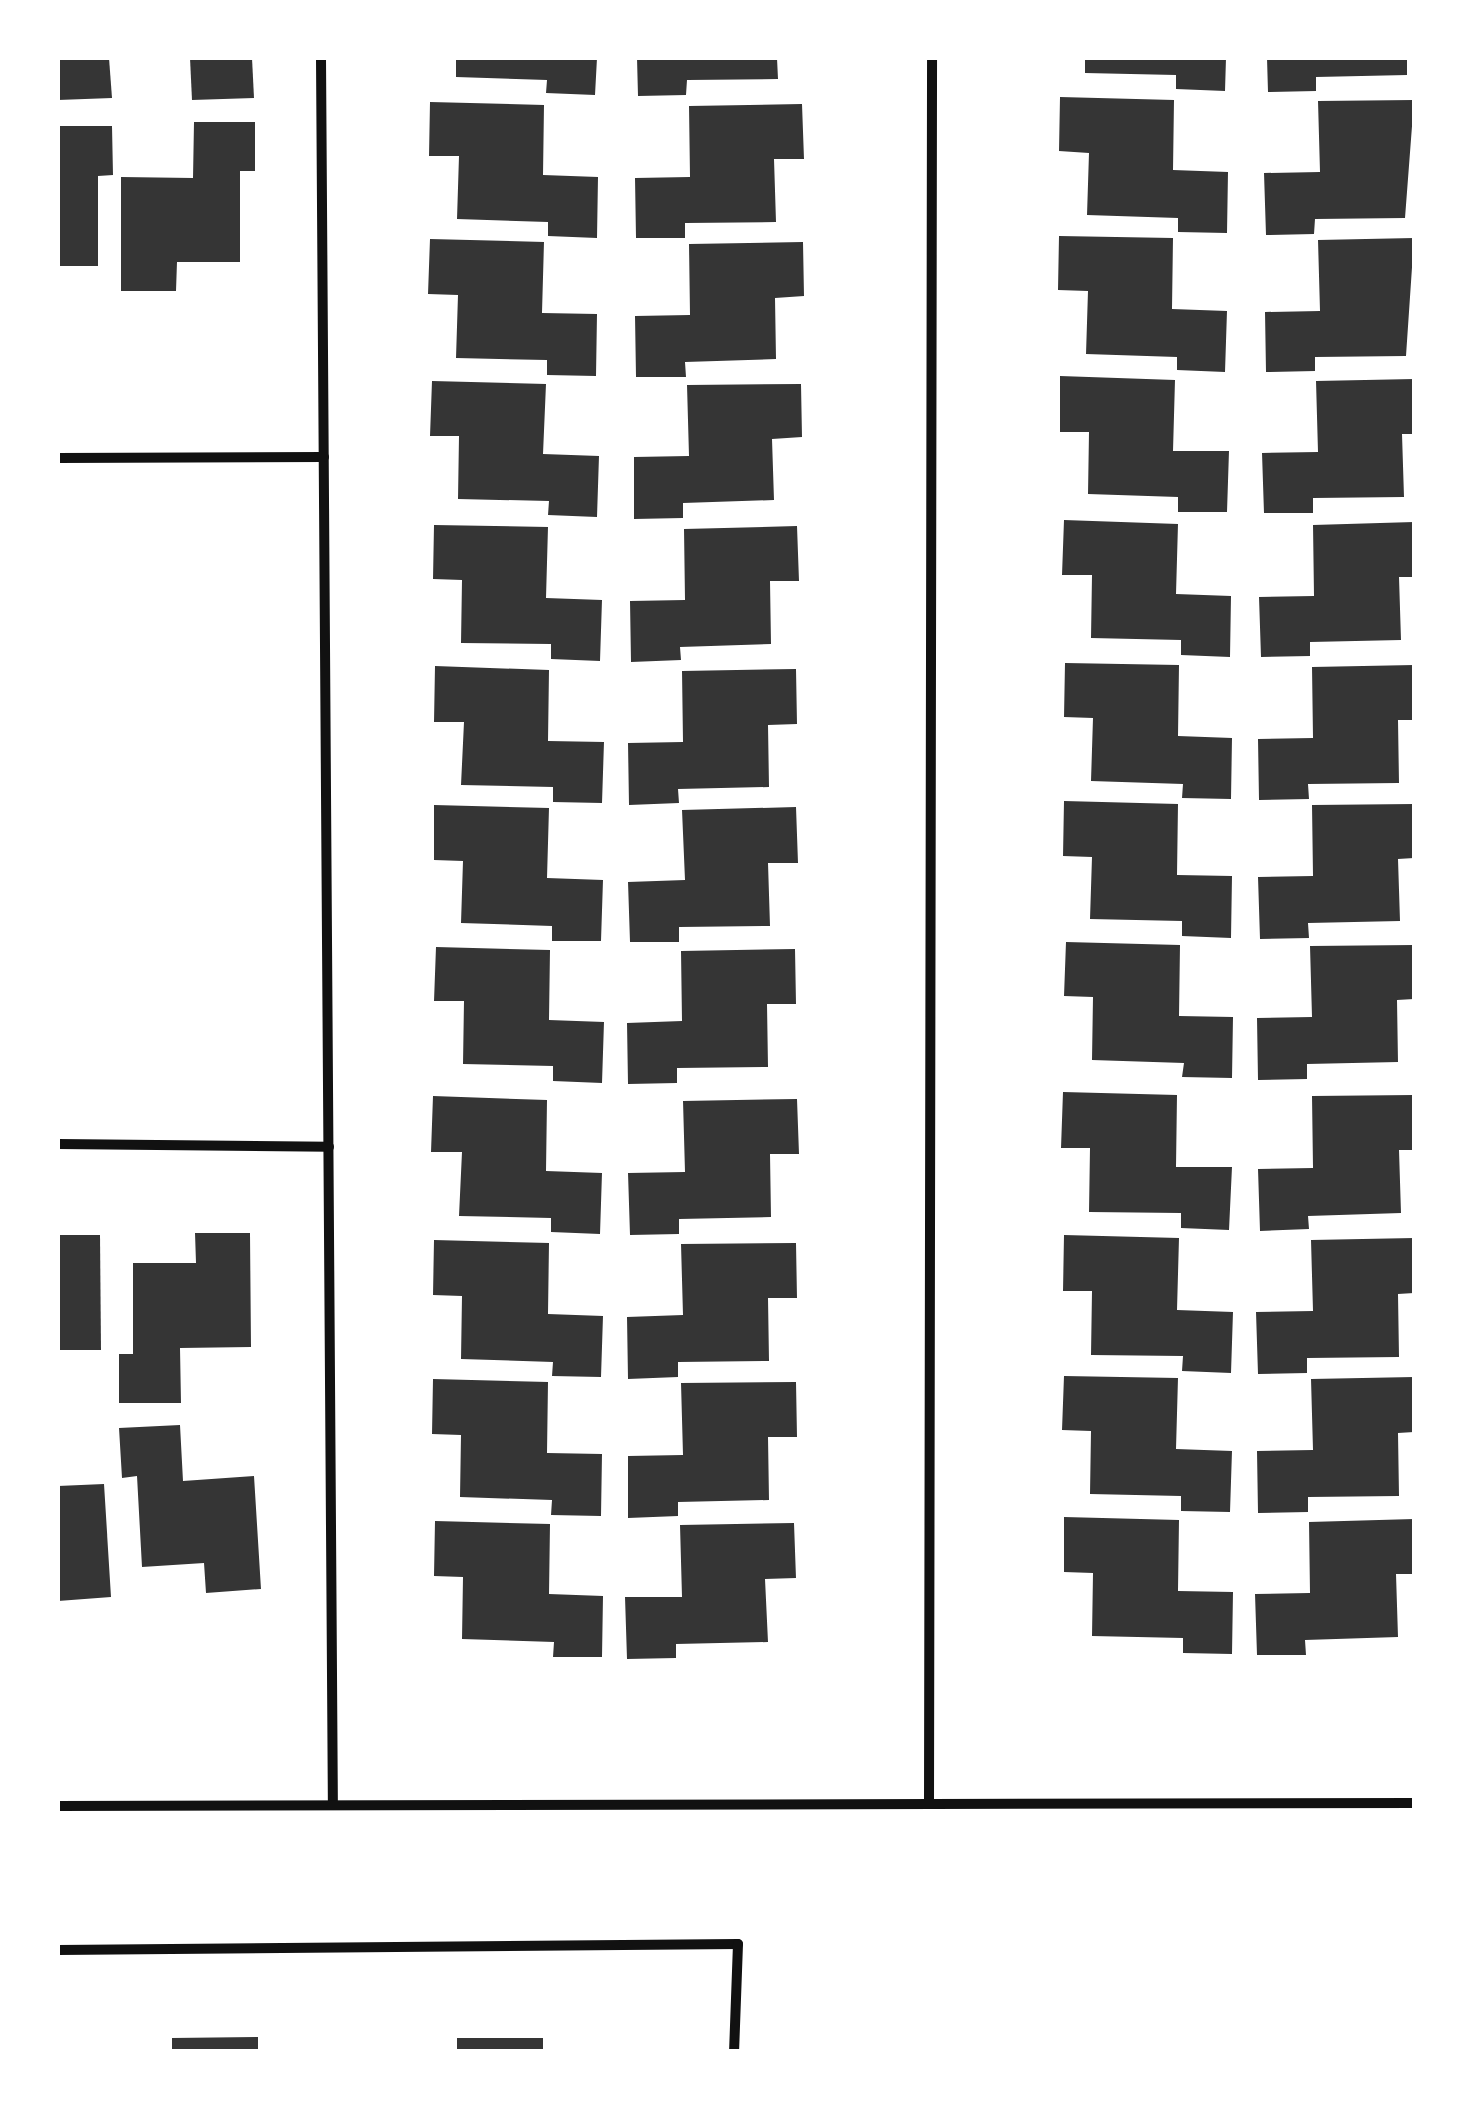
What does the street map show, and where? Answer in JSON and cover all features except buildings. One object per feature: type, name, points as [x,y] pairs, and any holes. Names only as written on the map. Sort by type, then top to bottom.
[{"type":"street","points":[[320,58],[333,1805]]},
{"type":"street","points":[[928,1804],[932,58]]},
{"type":"street","points":[[58,458],[324,457]]},
{"type":"street","points":[[58,1144],[329,1147]]},
{"type":"street","points":[[58,1806],[1414,1803]]},
{"type":"street","points":[[58,1950],[738,1944],[734,2052]]}]
